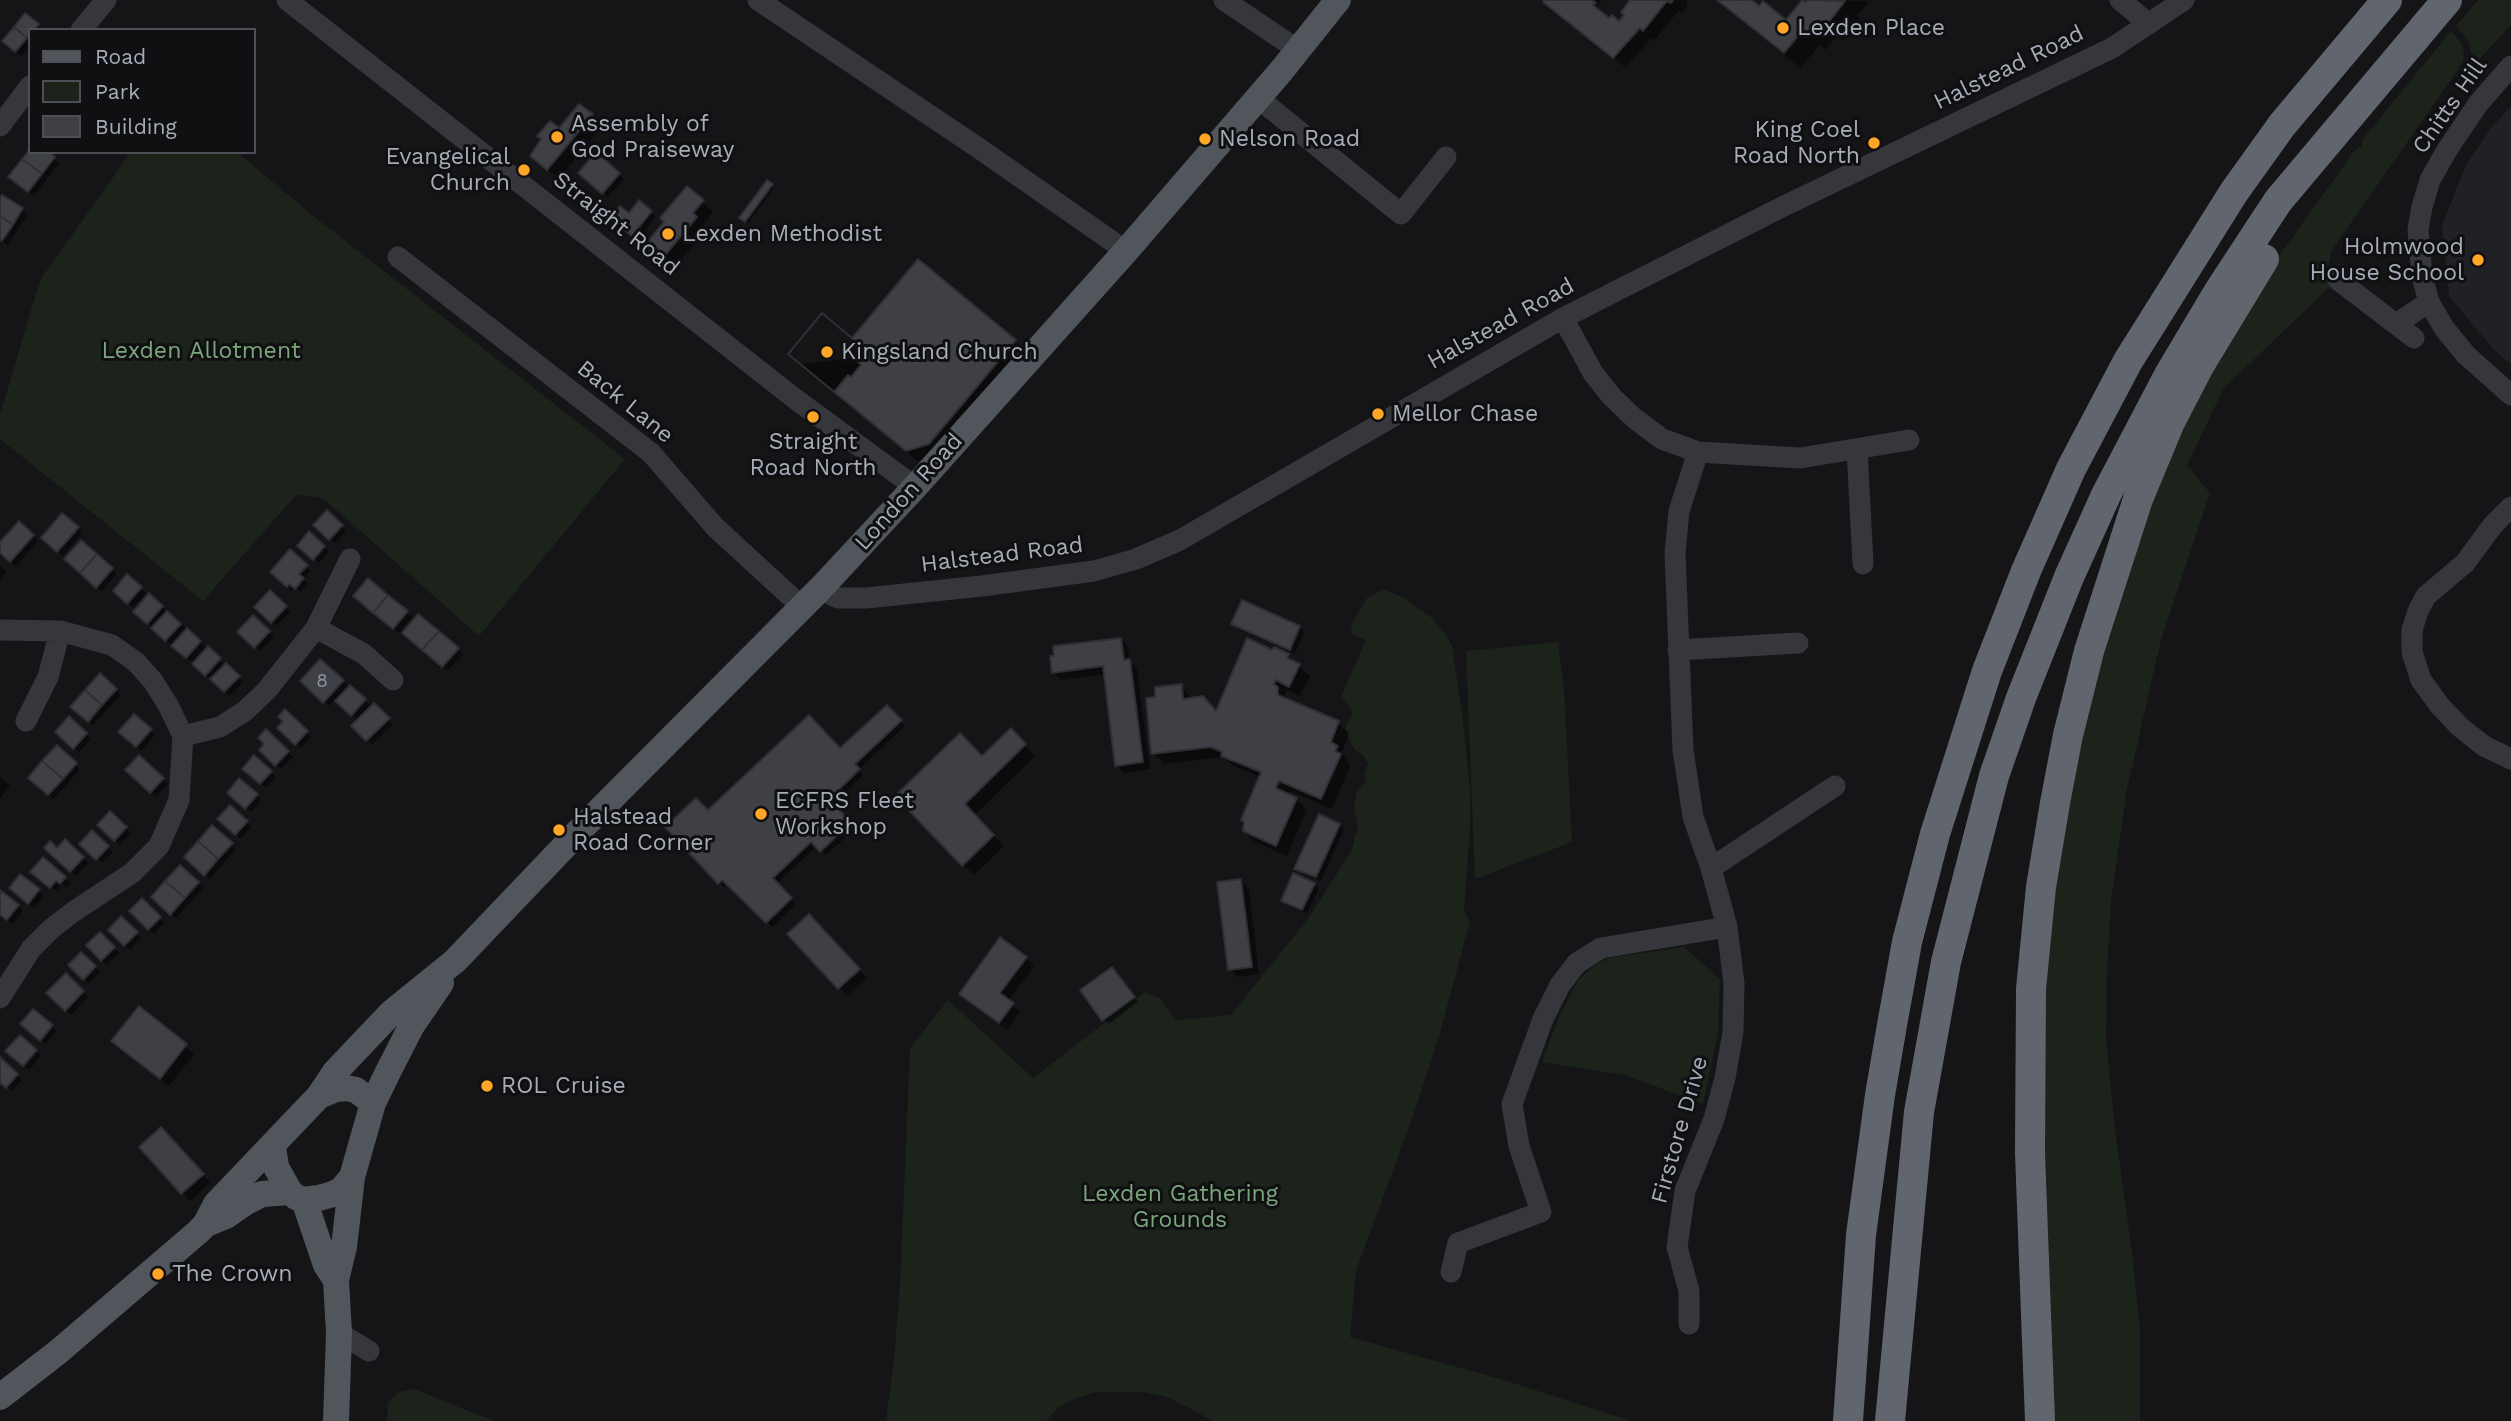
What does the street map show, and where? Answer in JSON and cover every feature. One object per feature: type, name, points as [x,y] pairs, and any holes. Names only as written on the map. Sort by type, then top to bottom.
[{"type":"highway","points":[[1848,1421],[1861,1235],[1880,1096],[1907,942],[1935,834],[1987,671],[2026,571],[2071,469],[2128,361],[2234,192],[2282,125],[2387,0]]},
{"type":"highway","points":[[1890,1421],[1919,1112],[1945,962],[1994,776],[2069,577],[2106,495],[2169,375],[2219,291],[2278,201],[2447,0]]},
{"type":"highway","points":[[2040,1421],[2030,1153],[2031,989],[2041,887],[2068,735],[2102,608],[2138,499],[2170,422],[2199,366],[2292,214],[2335,134]]},
{"type":"main road","name":"London Road","points":[[319,1096],[335,1072],[391,1012],[456,961],[580,830],[811,598],[915,487],[1126,251],[1258,98],[1338,0]]},
{"type":"main road","name":"London Road","points":[[373,1103],[411,1027],[456,961]]},
{"type":"main road","points":[[205,1225],[216,1204],[319,1096],[335,1089],[346,1088],[356,1090],[373,1103],[352,1177],[344,1247],[336,1280],[339,1333],[336,1421]]},
{"type":"main road","points":[[273,1147],[276,1167],[297,1196],[326,1265],[336,1280]]},
{"type":"main road","points":[[0,1397],[157,1269],[205,1225],[226,1216],[262,1194],[333,1194],[352,1177]]},
{"type":"street","points":[[83,28],[106,0]]},
{"type":"street","name":"Straight Road","points":[[287,0],[794,398],[915,487]]},
{"type":"street","points":[[758,0],[1126,251]]},
{"type":"street","points":[[1224,0],[1298,50]]},
{"type":"street","points":[[2120,0],[2150,24]]},
{"type":"street","name":"Halstead Road","points":[[811,598],[879,596],[1094,571],[1136,559],[1180,540],[1563,318],[1782,207],[2112,48],[2184,0]]},
{"type":"street","name":"Chitts Hill","points":[[2511,66],[2446,150],[2430,180],[2418,229],[2422,275],[2429,302],[2444,328],[2466,355],[2511,395]]},
{"type":"street","points":[[0,127],[28,89]]},
{"type":"street","points":[[1258,98],[1401,214],[1446,157]]},
{"type":"street","name":"Back Lane","points":[[398,257],[651,453],[715,527],[811,598]]},
{"type":"street","points":[[2338,280],[2414,338]]},
{"type":"street","points":[[2396,324],[2429,302]]},
{"type":"street","points":[[1563,318],[1593,373],[1633,418],[1662,439],[1698,452],[1800,458],[1909,440]]},
{"type":"street","points":[[1857,449],[1863,564]]},
{"type":"street","name":"Firstore Drive","points":[[1689,1324],[1689,1291],[1677,1247],[1685,1191],[1714,1119],[1725,1078],[1731,1044],[1734,983],[1727,927],[1711,868],[1693,817],[1683,750],[1675,553],[1679,511],[1698,452]]},
{"type":"street","points":[[2511,508],[2493,525],[2465,564],[2426,596],[2412,630],[2412,652],[2421,680],[2440,706],[2484,746],[2511,759]]},
{"type":"street","points":[[183,736],[220,727],[245,711],[267,690],[316,628],[350,559]]},
{"type":"street","points":[[316,628],[364,654],[393,680]]},
{"type":"street","points":[[0,630],[60,631],[112,645],[136,662],[153,681],[183,736],[179,800],[159,846],[132,873],[51,929],[31,948],[2,991]]},
{"type":"street","points":[[26,721],[48,677],[60,631]]},
{"type":"street","points":[[1678,650],[1798,643]]},
{"type":"street","points":[[1711,868],[1835,786]]},
{"type":"street","points":[[1451,1272],[1458,1243],[1541,1212],[1519,1146],[1512,1104],[1542,1019],[1560,985],[1577,963],[1601,948],[1727,927]]},
{"type":"street","points":[[339,1333],[369,1351]]},
{"type":"shaded area","name":"Holmwood House School","points":[[2511,106],[2511,364],[2494,350],[2449,296],[2442,225],[2467,163],[2492,127]]},
{"type":"green space","points":[[2478,0],[2511,0],[2511,25],[2455,85],[2469,63],[2471,54],[2469,42],[2456,26]]},
{"type":"green space","points":[[2451,31],[2463,46],[2462,64],[2332,250],[2327,270],[2334,278],[2334,283],[2224,388],[2187,465],[2210,493],[2161,640],[2127,789],[2111,901],[2107,972],[2106,1037],[2140,1328],[2140,1421],[2045,1421],[2039,962],[2088,668],[2180,429],[2271,267],[2355,150],[2362,146],[2363,139]]},
{"type":"green space","name":"Lexden Allotment","points":[[130,154],[239,154],[312,215],[625,459],[479,636],[323,498],[296,495],[203,601],[0,439],[0,415],[40,280]]},
{"type":"green space","name":"Lexden Gathering Grounds","points":[[1383,589],[1404,598],[1431,617],[1452,646],[1470,789],[1464,911],[1470,921],[1440,1033],[1413,1116],[1356,1271],[1350,1337],[1507,1381],[1631,1421],[1213,1421],[1170,1398],[1144,1392],[1096,1392],[1060,1406],[1046,1421],[886,1421],[900,1285],[910,1049],[948,1000],[1033,1078],[1145,992],[1161,999],[1175,1020],[1231,1015],[1308,919],[1352,850],[1358,826],[1354,805],[1357,791],[1366,782],[1364,775],[1368,763],[1361,753],[1354,749],[1345,729],[1353,711],[1341,697],[1366,640],[1352,634],[1351,625],[1367,598]]},
{"type":"green space","points":[[1558,642],[1564,690],[1572,842],[1475,879],[1466,651]]},
{"type":"green space","points":[[1684,947],[1720,979],[1718,1032],[1703,1104],[1625,1075],[1542,1062],[1559,1017],[1579,979],[1594,966],[1609,958]]},
{"type":"green space","points":[[415,1389],[495,1421],[387,1421],[388,1403],[394,1396],[402,1391]]},
{"type":"building","points":[[1592,0],[1596,3],[1593,5],[1609,18],[1612,15],[1619,21],[1624,15],[1621,12],[1630,0],[1673,0],[1671,3],[1667,1],[1643,31],[1640,28],[1613,58],[1543,2]]},
{"type":"building","name":"Lexden Place","points":[[1717,0],[1752,0],[1759,6],[1763,1],[1786,20],[1802,0],[1845,1],[1826,26],[1820,21],[1808,35],[1802,31],[1784,53]]},
{"type":"building","points":[[25,13],[39,24],[36,28],[28,28],[27,38],[14,27]]},
{"type":"building","points":[[14,27],[27,38],[15,52],[2,41]]},
{"type":"building","name":"Assembly of God Praiseway","points":[[579,104],[593,114],[547,170],[530,156],[541,139],[537,136],[550,121],[559,128]]},
{"type":"building","points":[[28,152],[28,154],[52,154],[55,157],[42,174],[22,159]]},
{"type":"building","points":[[596,152],[620,173],[602,194],[578,173]]},
{"type":"building","points":[[22,159],[42,174],[28,192],[8,177]]},
{"type":"building","points":[[767,180],[773,184],[745,222],[739,218]]},
{"type":"building","name":"Lexden Methodist","points":[[687,186],[704,200],[693,213],[697,217],[661,260],[644,246],[664,222],[660,218]]},
{"type":"building","points":[[2,195],[23,208],[13,225],[0,216]]},
{"type":"building","points":[[639,200],[652,211],[632,236],[609,218],[620,206],[629,213]]},
{"type":"building","points":[[0,216],[13,225],[2,241],[0,240]]},
{"type":"building","points":[[918,259],[1016,340],[929,444],[906,451],[788,354],[822,313],[852,338]]},
{"type":"building","name":"Kingsland Church","points":[[822,313],[866,350],[857,361],[861,365],[851,377],[848,375],[834,392],[788,354]]},
{"type":"building","points":[[327,510],[343,525],[329,540],[313,525]]},
{"type":"building","points":[[62,513],[79,527],[57,552],[41,538]]},
{"type":"building","points":[[19,521],[34,535],[10,562],[0,553],[0,542]]},
{"type":"building","points":[[309,531],[325,546],[313,560],[297,546]]},
{"type":"building","points":[[81,540],[97,554],[80,573],[64,559]]},
{"type":"building","points":[[290,549],[308,565],[299,574],[304,578],[295,589],[289,584],[287,587],[270,572]]},
{"type":"building","points":[[97,554],[113,568],[96,588],[80,573]]},
{"type":"building","points":[[127,574],[142,587],[127,604],[113,591]]},
{"type":"building","points":[[368,578],[388,595],[373,613],[353,596]]},
{"type":"building","points":[[270,590],[287,606],[271,623],[254,607]]},
{"type":"building","points":[[149,593],[163,606],[147,624],[133,612]]},
{"type":"building","points":[[388,595],[408,611],[393,629],[373,613]]},
{"type":"building","points":[[1242,600],[1300,626],[1290,650],[1231,624]]},
{"type":"building","points":[[167,611],[181,624],[165,641],[151,628]]},
{"type":"building","points":[[418,614],[439,631],[422,650],[402,633]]},
{"type":"building","points":[[253,615],[270,631],[254,648],[237,632]]},
{"type":"building","points":[[187,628],[201,641],[186,658],[171,646]]},
{"type":"building","points":[[439,631],[459,648],[442,667],[422,650]]},
{"type":"building","points":[[1121,638],[1124,660],[1130,659],[1143,762],[1115,766],[1103,666],[1052,673],[1050,656],[1054,656],[1053,646]]},
{"type":"building","points":[[1247,638],[1272,650],[1274,647],[1289,654],[1287,658],[1300,664],[1289,687],[1276,680],[1274,684],[1278,687],[1278,695],[1339,721],[1331,742],[1338,746],[1335,751],[1341,754],[1321,799],[1279,781],[1276,788],[1297,798],[1276,846],[1243,831],[1244,822],[1241,820],[1261,772],[1221,756],[1222,752],[1211,747],[1151,754],[1146,698],[1155,697],[1155,687],[1182,684],[1183,699],[1203,696],[1216,711]]},
{"type":"building","points":[[208,646],[221,658],[205,676],[192,664]]},
{"type":"building","points":[[320,659],[344,680],[323,703],[300,681]]},
{"type":"building","points":[[226,663],[240,676],[224,692],[210,679]]},
{"type":"building","points":[[100,673],[117,689],[102,705],[85,690]]},
{"type":"building","points":[[350,685],[366,699],[351,716],[335,701]]},
{"type":"building","points":[[85,690],[102,705],[88,722],[70,707]]},
{"type":"building","points":[[374,703],[390,718],[366,741],[351,726]]},
{"type":"building","name":"ECFRS Fleet Workshop","points":[[887,705],[902,720],[855,764],[860,769],[829,799],[846,817],[836,826],[841,832],[820,852],[811,842],[773,878],[792,898],[766,923],[722,880],[718,884],[665,827],[696,798],[708,810],[809,715],[840,748]]},
{"type":"building","points":[[285,709],[308,731],[295,745],[277,728],[283,721],[278,717]]},
{"type":"building","points":[[134,714],[152,729],[136,747],[118,732]]},
{"type":"building","points":[[69,716],[87,733],[73,749],[55,732]]},
{"type":"building","points":[[1011,728],[1026,744],[965,804],[994,835],[962,866],[895,796],[960,733],[982,756]]},
{"type":"building","points":[[266,729],[289,751],[275,766],[259,750],[264,744],[258,738]]},
{"type":"building","points":[[57,745],[77,763],[63,779],[42,761]]},
{"type":"building","points":[[139,755],[164,778],[150,793],[125,770]]},
{"type":"building","points":[[254,755],[272,771],[260,784],[242,769]]},
{"type":"building","points":[[42,761],[63,779],[48,795],[28,778]]},
{"type":"building","points":[[239,778],[258,794],[245,809],[227,793]]},
{"type":"building","points":[[230,805],[248,821],[235,835],[217,819]]},
{"type":"building","points":[[110,811],[127,827],[114,841],[97,825]]},
{"type":"building","points":[[1319,814],[1340,824],[1316,877],[1294,869]]},
{"type":"building","points":[[212,825],[233,843],[218,859],[198,841]]},
{"type":"building","points":[[92,830],[109,846],[96,860],[79,844]]},
{"type":"building","points":[[65,839],[84,857],[70,872],[44,848],[50,841],[57,848]]},
{"type":"building","points":[[198,841],[218,859],[204,876],[184,857]]},
{"type":"building","points":[[43,857],[66,877],[60,884],[56,881],[50,888],[30,872]]},
{"type":"building","points":[[180,865],[199,882],[185,898],[165,881]]},
{"type":"building","points":[[1293,873],[1315,883],[1302,910],[1281,901]]},
{"type":"building","points":[[20,874],[40,889],[28,904],[9,888]]},
{"type":"building","points":[[1241,879],[1252,967],[1228,970],[1217,882]]},
{"type":"building","points":[[165,881],[185,898],[170,915],[151,897]]},
{"type":"building","points":[[0,890],[19,905],[7,920],[0,915]]},
{"type":"building","points":[[142,898],[161,917],[148,930],[129,911]]},
{"type":"building","points":[[809,914],[860,969],[838,989],[787,934]]},
{"type":"building","points":[[121,916],[138,932],[124,946],[108,930]]},
{"type":"building","points":[[100,932],[115,947],[101,961],[86,945]]},
{"type":"building","points":[[1000,937],[1027,957],[1000,993],[1014,1003],[999,1023],[959,994]]},
{"type":"building","points":[[81,952],[96,966],[83,980],[68,965]]},
{"type":"building","points":[[1112,967],[1135,997],[1102,1021],[1080,990]]},
{"type":"building","points":[[66,973],[84,991],[65,1011],[46,993]]},
{"type":"building","points":[[139,1006],[187,1044],[160,1079],[111,1041]]},
{"type":"building","points":[[33,1009],[53,1025],[40,1041],[20,1024]]},
{"type":"building","points":[[20,1035],[37,1050],[23,1066],[5,1051]]},
{"type":"building","points":[[0,1057],[18,1074],[6,1088],[0,1083]]},
{"type":"building","points":[[161,1127],[204,1174],[181,1194],[139,1147]]},
{"type":"place","name":"Lexden Place","points":[[1783,28]]},
{"type":"place","name":"Assembly of God Praiseway","points":[[557,137]]},
{"type":"place","name":"Nelson Road","points":[[1205,139]]},
{"type":"place","name":"King Coel Road North","points":[[1874,143]]},
{"type":"place","name":"Evangelical Church","points":[[524,170]]},
{"type":"place","name":"Lexden Methodist","points":[[668,234]]},
{"type":"place","name":"Holmwood House School","points":[[2478,260]]},
{"type":"place","name":"Kingsland Church","points":[[827,352]]},
{"type":"place","name":"Mellor Chase","points":[[1378,414]]},
{"type":"place","name":"Straight Road North","points":[[813,417]]},
{"type":"place","name":"ECFRS Fleet Workshop","points":[[761,814]]},
{"type":"place","name":"Halstead Road Corner","points":[[559,830]]},
{"type":"place","name":"ROL Cruise","points":[[487,1086]]},
{"type":"place","name":"The Crown","points":[[158,1274]]}]
